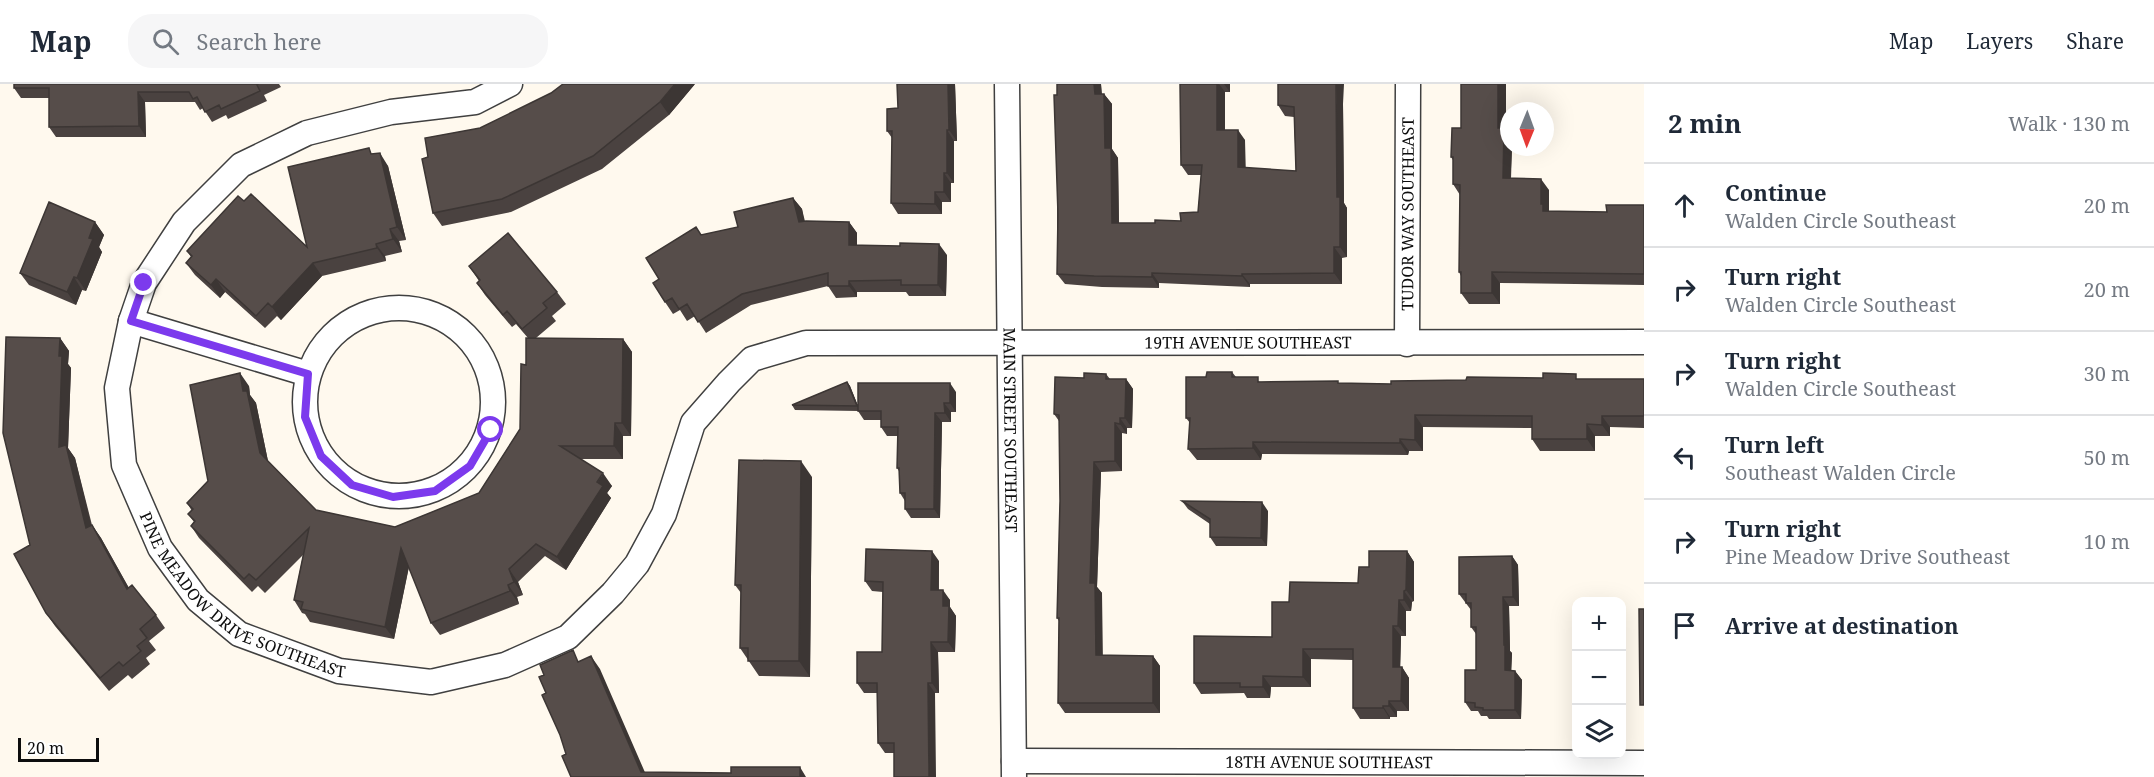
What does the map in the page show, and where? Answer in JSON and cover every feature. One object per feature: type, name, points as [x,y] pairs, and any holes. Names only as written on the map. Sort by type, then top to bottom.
[{"type":"street","name":"PINE MEADOW DRIVE SOUTHEAST","points":[[510,84],[475,102],[391,112],[307,133],[241,165],[184,222],[144,283],[131,321],[117,388],[124,465],[160,548],[198,600],[239,634],[339,671],[430,682],[506,665],[568,637],[613,593],[637,564],[664,514],[693,423],[729,382],[752,359],[806,343],[854,343]]},
{"type":"street","name":"MAIN STREET SOUTHEAST","points":[[1007,84],[1014,769]]},
{"type":"street","name":"TUDOR WAY SOUTHEAST","points":[[1407,344],[1408,84]]},
{"type":"street","points":[[406,307],[447,319],[478,348],[494,387],[491,430],[470,466],[435,491],[393,497],[352,485],[321,456],[305,417],[308,374],[329,337],[364,313],[406,307]]},
{"type":"street","points":[[131,321],[308,374]]},
{"type":"street","name":"19TH AVENUE SOUTHEAST","points":[[854,343],[1008,341],[1407,344],[1644,342]]},
{"type":"street","name":"18TH AVENUE SOUTHEAST","points":[[1014,769],[1644,763]]},
{"type":"building","points":[[14,84],[258,84],[260,91],[221,109],[219,105],[205,112],[197,97],[193,99],[189,92],[138,92],[139,126],[49,127],[49,88],[14,88]]},
{"type":"building","points":[[563,84],[675,84],[660,102],[593,156],[502,199],[433,213],[422,159],[428,157],[425,138],[480,128],[551,93]]},
{"type":"building","points":[[897,84],[948,84],[947,173],[944,173],[944,192],[935,192],[935,204],[891,203],[892,131],[887,131],[887,109],[898,108]]},
{"type":"building","points":[[1057,84],[1094,84],[1095,94],[1104,94],[1105,148],[1111,148],[1112,223],[1155,223],[1155,220],[1181,221],[1180,213],[1198,212],[1202,165],[1181,165],[1180,84],[1217,84],[1217,130],[1238,130],[1238,167],[1296,171],[1294,107],[1278,105],[1278,84],[1336,84],[1340,247],[1334,247],[1334,273],[1242,274],[1242,276],[1152,273],[1152,277],[1057,274],[1058,214],[1054,95],[1057,95]]},
{"type":"building","points":[[1461,84],[1498,84],[1498,128],[1500,128],[1500,156],[1503,156],[1503,178],[1541,179],[1543,211],[1607,212],[1606,205],[1644,205],[1644,274],[1492,272],[1492,293],[1461,293],[1461,272],[1459,272],[1460,185],[1453,184],[1453,157],[1451,157],[1452,128],[1461,128]]},
{"type":"building","points":[[369,148],[371,154],[380,153],[397,227],[390,229],[393,239],[376,244],[377,248],[313,263],[272,307],[268,303],[256,316],[216,279],[211,285],[186,263],[192,256],[187,251],[238,196],[244,201],[251,194],[307,247],[288,167]]},
{"type":"building","points":[[793,198],[799,222],[849,222],[849,245],[939,244],[938,285],[901,285],[901,280],[849,281],[849,286],[828,286],[828,273],[742,294],[698,322],[687,304],[679,309],[672,298],[665,302],[653,283],[659,279],[646,258],[696,227],[701,235],[738,227],[734,212]]},
{"type":"building","points":[[49,202],[95,222],[89,238],[93,239],[77,278],[74,277],[67,292],[20,273]]},
{"type":"building","points":[[508,233],[557,292],[543,303],[547,308],[522,329],[507,311],[503,315],[477,283],[480,280],[469,266]]},
{"type":"building","points":[[6,337],[60,338],[59,356],[62,356],[59,447],[66,445],[86,528],[92,525],[127,589],[132,585],[156,615],[140,629],[147,638],[137,646],[141,651],[123,666],[119,662],[100,678],[46,613],[14,554],[30,545],[3,433]]},
{"type":"building","points":[[526,338],[623,339],[622,423],[615,423],[614,446],[560,446],[603,473],[597,482],[603,486],[557,557],[536,544],[509,569],[514,582],[508,585],[510,591],[431,623],[401,548],[385,627],[301,609],[303,602],[294,600],[309,528],[256,580],[249,574],[244,579],[191,526],[195,521],[188,514],[193,509],[187,503],[208,481],[190,385],[240,373],[243,391],[247,391],[260,453],[316,510],[395,527],[479,493],[520,429],[521,364],[526,365]]},
{"type":"building","points":[[1207,372],[1232,372],[1232,377],[1258,377],[1258,382],[1338,381],[1338,383],[1391,384],[1391,381],[1466,380],[1467,377],[1543,378],[1543,373],[1576,374],[1576,379],[1644,379],[1644,416],[1602,416],[1602,425],[1587,424],[1587,439],[1532,439],[1532,416],[1415,415],[1415,440],[1400,439],[1400,443],[1253,442],[1253,448],[1188,449],[1190,418],[1186,418],[1186,377],[1206,377]]},
{"type":"building","points":[[1084,373],[1106,374],[1106,379],[1126,379],[1125,418],[1120,418],[1120,424],[1115,423],[1115,461],[1094,462],[1090,583],[1095,583],[1096,655],[1153,656],[1153,703],[1058,703],[1059,618],[1057,618],[1060,501],[1059,415],[1054,414],[1055,377],[1084,378]]},
{"type":"building","points":[[847,382],[857,406],[792,405]]},
{"type":"building","points":[[858,383],[950,383],[950,403],[944,403],[945,413],[935,413],[934,509],[905,509],[905,493],[900,493],[899,468],[897,468],[898,427],[881,427],[881,411],[858,411]]},
{"type":"building","points":[[739,460],[801,461],[799,661],[748,661],[748,648],[740,648],[741,585],[735,585]]},
{"type":"building","points":[[1182,501],[1262,502],[1261,538],[1210,537],[1210,519]]},
{"type":"building","points":[[866,549],[932,551],[931,590],[943,590],[943,606],[949,606],[948,642],[931,642],[932,683],[928,683],[929,777],[894,777],[894,743],[878,743],[877,683],[857,683],[857,652],[882,652],[883,582],[865,581]]},
{"type":"building","points":[[1369,551],[1407,551],[1406,590],[1404,600],[1399,600],[1398,626],[1393,626],[1393,667],[1402,667],[1401,701],[1389,701],[1389,706],[1383,706],[1383,708],[1353,708],[1353,649],[1303,649],[1303,677],[1263,676],[1263,687],[1240,687],[1240,683],[1194,683],[1194,636],[1272,637],[1272,602],[1289,602],[1290,582],[1358,583],[1359,567],[1369,567]]},
{"type":"building","points":[[1512,556],[1513,597],[1503,597],[1505,670],[1515,671],[1515,710],[1483,710],[1483,708],[1475,707],[1475,703],[1465,702],[1465,670],[1476,670],[1476,627],[1471,627],[1471,603],[1466,603],[1466,594],[1459,594],[1459,557]]},
{"type":"building","points":[[1639,609],[1644,609],[1644,705],[1640,705]]},
{"type":"building","points":[[573,650],[578,662],[591,656],[641,772],[731,773],[731,767],[800,767],[800,777],[571,777],[562,756],[566,754],[560,735],[542,695],[546,693],[539,677],[544,675],[540,665]]},
{"type":"route","points":[[144,283],[131,321],[308,374],[305,417],[321,456],[352,485],[393,497],[435,491],[470,466],[491,430]]}]
